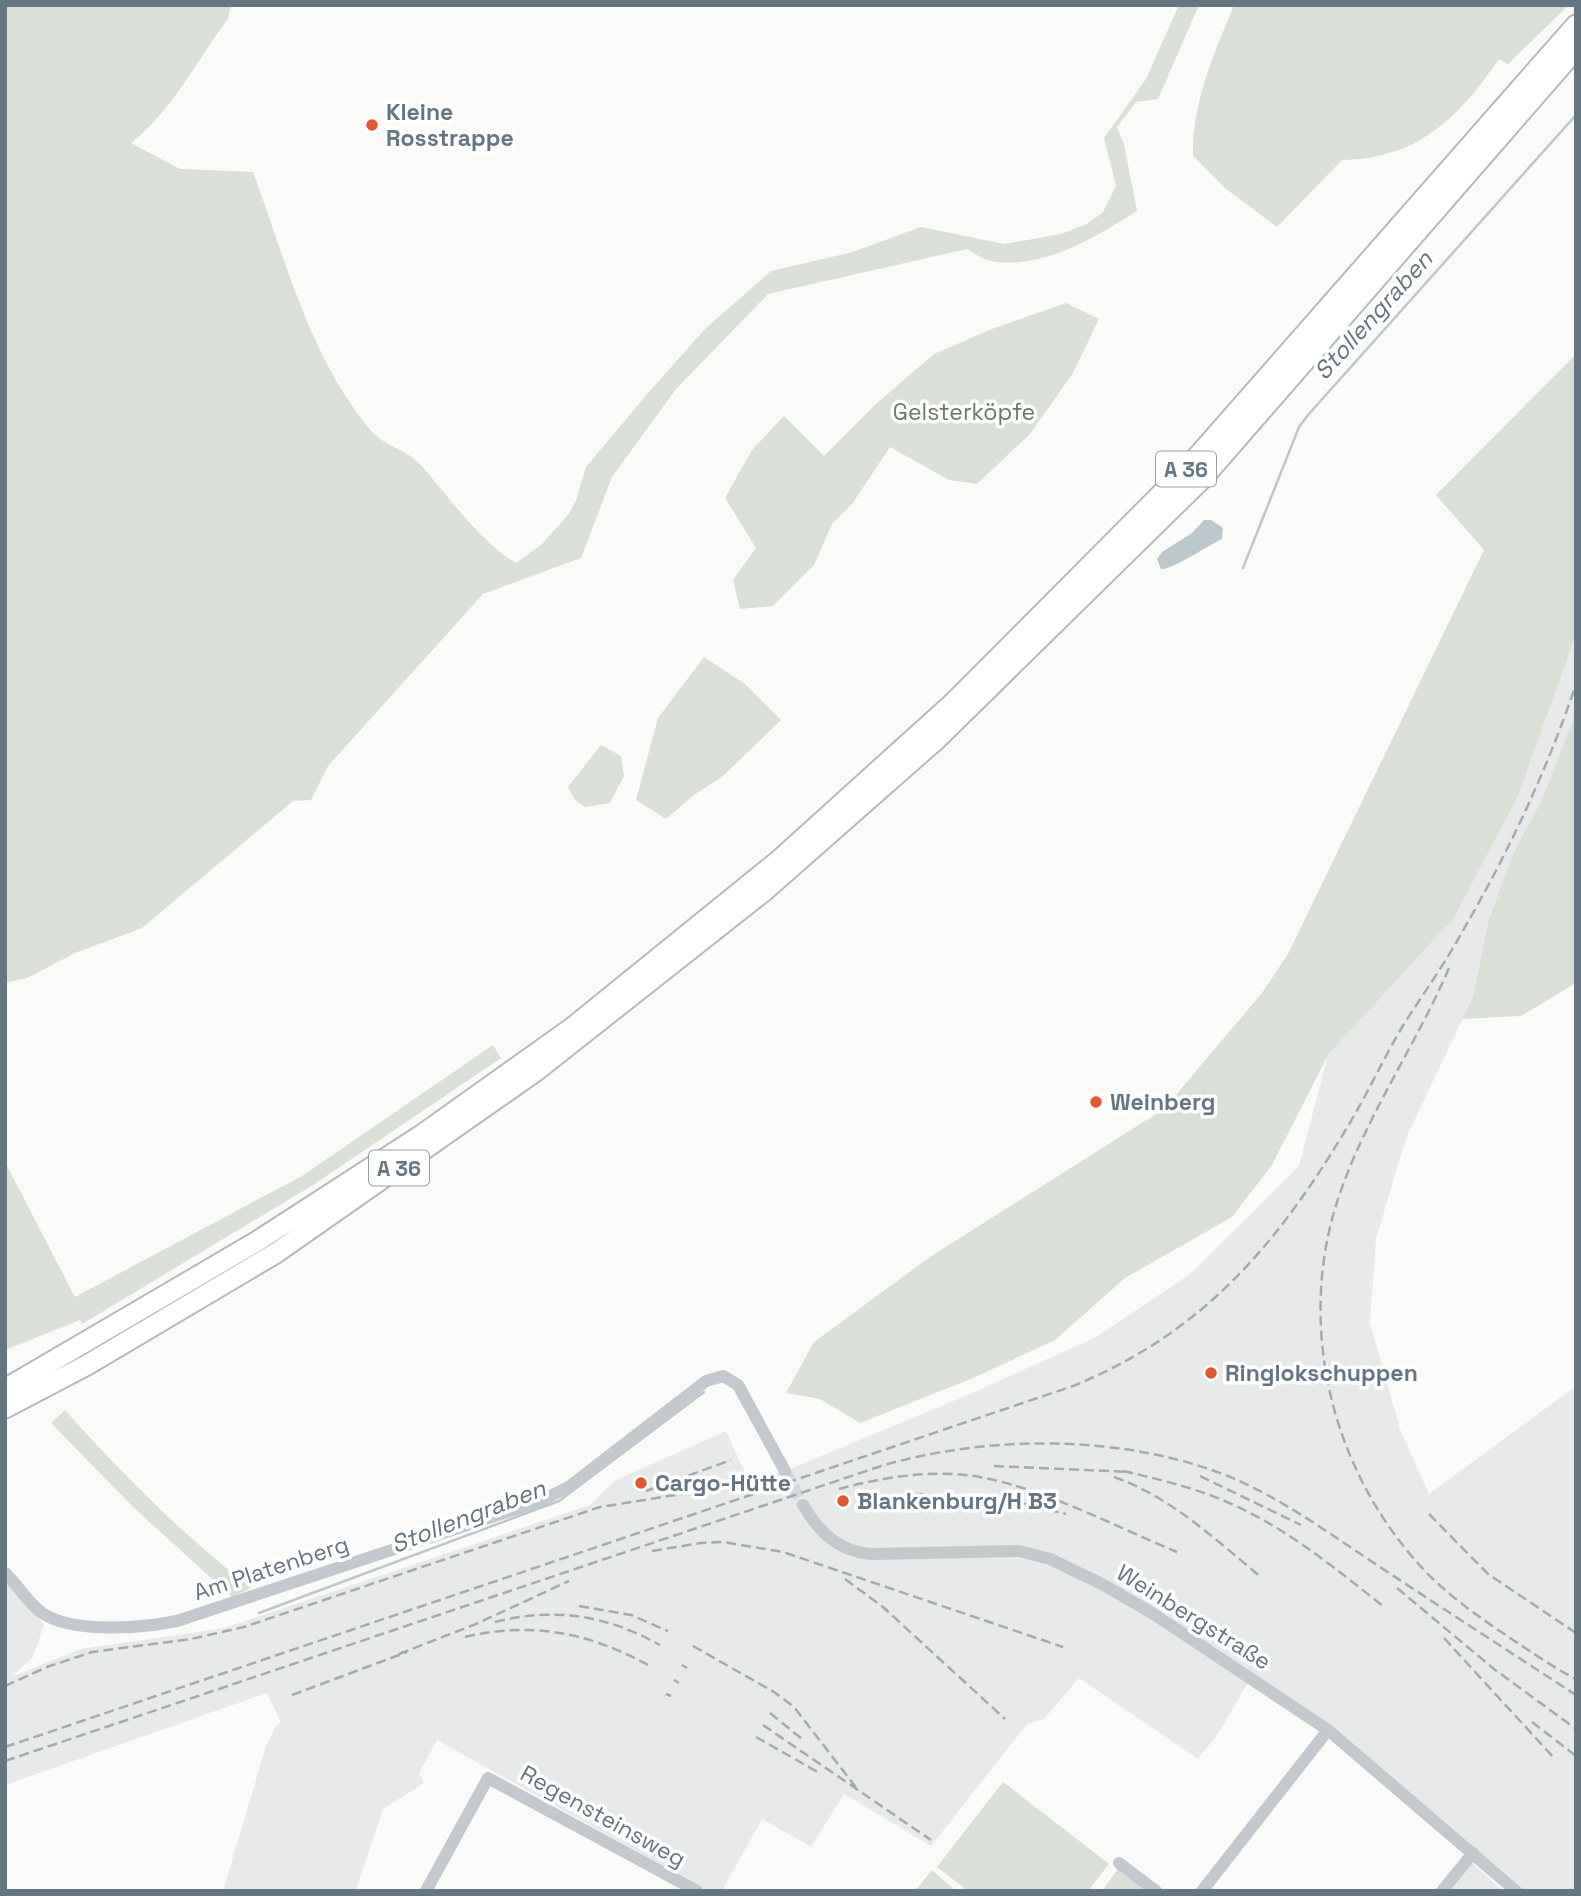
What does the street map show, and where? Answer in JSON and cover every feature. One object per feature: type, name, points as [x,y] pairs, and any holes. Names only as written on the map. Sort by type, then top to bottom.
[{"type":"highway","name":"A 36","points":[[5,1389],[256,1242],[420,1136],[573,1027],[778,861],[954,702],[1188,467],[1576,25]]},
{"type":"highway","name":"A 36","points":[[5,1408],[87,1365],[276,1253],[554,1057],[764,892],[937,739],[1203,478],[1576,49]]},
{"type":"street","name":"Am Platenberg","points":[[5,1573],[37,1609],[61,1621],[138,1629],[177,1621],[543,1500],[570,1486],[706,1381],[723,1376],[732,1379],[745,1396],[785,1471]]},
{"type":"street","name":"Weinbergstraße","points":[[803,1505],[823,1534],[836,1543],[861,1553],[1019,1551],[1050,1559],[1141,1606],[1328,1730],[1516,1891]]},
{"type":"street","points":[[1202,1891],[1328,1730]]},
{"type":"street","name":"Regensteinsweg","points":[[426,1891],[488,1778],[697,1891]]},
{"type":"street","points":[[1442,1891],[1473,1853]]},
{"type":"street","points":[[1119,1863],[1156,1891]]},
{"type":"shaded area","points":[[1204,520],[1211,520],[1223,528],[1222,539],[1181,562],[1161,569],[1157,559],[1162,552],[1192,533]]},
{"type":"shaded area","points":[[1576,635],[1576,712],[1545,796],[1512,856],[1488,922],[1473,997],[1406,1138],[1376,1239],[1370,1323],[1400,1429],[1429,1494],[1576,1386],[1576,1891],[1519,1891],[1331,1725],[1253,1674],[1218,1734],[1198,1759],[1079,1678],[1044,1719],[1027,1724],[931,1846],[844,1794],[811,1847],[762,1819],[722,1891],[708,1891],[437,1740],[419,1773],[424,1783],[383,1809],[356,1891],[223,1891],[266,1746],[277,1724],[281,1723],[267,1693],[5,1785],[5,1579],[44,1625],[33,1657],[11,1677],[81,1649],[224,1628],[590,1505],[616,1480],[726,1431],[748,1479],[785,1471],[970,1394],[1096,1337],[1189,1275],[1299,1166],[1328,1055],[1454,918],[1518,796]]},
{"type":"shaded area","points":[[1471,1862],[1503,1891],[1446,1891]]},
{"type":"green space","points":[[5,5],[231,5],[228,19],[172,100],[131,143],[180,169],[253,172],[302,308],[332,373],[350,404],[372,432],[415,459],[477,531],[516,563],[542,544],[568,515],[576,500],[586,467],[649,392],[705,329],[771,271],[853,252],[921,227],[1004,244],[1061,234],[1087,224],[1103,212],[1116,186],[1104,138],[1146,79],[1179,5],[1199,5],[1158,99],[1136,102],[1117,127],[1124,144],[1137,211],[1086,241],[1030,261],[991,261],[967,249],[768,294],[676,389],[612,477],[581,558],[483,594],[328,766],[311,800],[293,801],[142,928],[75,953],[27,978],[5,983]]},
{"type":"green space","points":[[1234,5],[1569,5],[1508,64],[1499,59],[1468,100],[1434,131],[1393,152],[1369,158],[1342,160],[1277,227],[1225,188],[1193,156],[1200,97]]},
{"type":"green space","name":"Gelsterköpfe","points":[[1066,303],[1099,319],[1073,373],[1030,434],[977,484],[949,480],[890,447],[852,504],[832,524],[814,565],[773,606],[740,609],[733,580],[756,548],[725,498],[752,450],[784,416],[824,456],[876,404],[934,354],[992,329]]},
{"type":"green space","points":[[1576,354],[1576,635],[1518,796],[1454,918],[1328,1055],[1272,1165],[1232,1217],[1125,1278],[1055,1340],[973,1378],[860,1423],[820,1399],[786,1393],[814,1342],[930,1257],[1164,1109],[1262,993],[1288,954],[1484,550],[1436,495]]},
{"type":"green space","points":[[704,657],[745,684],[781,720],[723,776],[694,795],[666,819],[636,800],[658,718]]},
{"type":"green space","points":[[1576,712],[1576,983],[1521,1016],[1462,1019],[1473,997],[1488,922],[1512,856],[1543,798]]},
{"type":"green space","points":[[601,745],[621,756],[624,776],[610,803],[585,807],[575,800],[568,787]]},
{"type":"green space","points":[[493,1045],[501,1058],[313,1185],[82,1324],[80,1320],[5,1350],[5,1162],[75,1297],[302,1176]]},
{"type":"green space","points":[[65,1410],[154,1503],[201,1547],[251,1588],[232,1597],[133,1507],[51,1423]]},
{"type":"green space","points":[[1003,1782],[1109,1864],[1088,1891],[968,1891],[937,1867]]},
{"type":"green space","points":[[1118,1869],[1147,1891],[1102,1891]]},
{"type":"green space","points":[[932,1870],[956,1891],[915,1891]]},
{"type":"waterway","name":"Stollengraben","points":[[1243,568],[1299,427],[1576,115]]},
{"type":"waterway","name":"Stollengraben","points":[[259,1613],[559,1501],[704,1392]]},
{"type":"tunnel","points":[[785,1471],[803,1505]]},
{"type":"railway","points":[[5,1747],[1073,1386],[1161,1340],[1199,1312],[1265,1246],[1321,1169],[1494,874],[1539,781],[1576,684]]},
{"type":"railway","points":[[1449,968],[1372,1119],[1334,1212],[1324,1260],[1321,1308],[1324,1356],[1333,1403],[1348,1449],[1368,1493],[1394,1534],[1425,1571],[1456,1599],[1513,1640],[1576,1679]]},
{"type":"railway","points":[[5,1761],[881,1466],[967,1448],[1013,1444],[1105,1447],[1150,1453],[1194,1464],[1235,1479],[1309,1520],[1576,1695]]},
{"type":"railway","points":[[646,1491],[731,1460]]},
{"type":"railway","points":[[994,1466],[1131,1472]]},
{"type":"railway","points":[[1123,1471],[1195,1490],[1256,1516],[1312,1552],[1383,1606]]},
{"type":"railway","points":[[839,1489],[912,1475],[955,1474],[982,1477],[1068,1504],[1177,1552]]},
{"type":"railway","points":[[1200,1476],[1301,1525]]},
{"type":"railway","points":[[1114,1477],[1174,1508],[1262,1578]]},
{"type":"railway","points":[[5,1686],[47,1667],[92,1652],[191,1639],[244,1627],[600,1507],[682,1494]]},
{"type":"railway","points":[[915,1494],[1013,1501],[1066,1514]]},
{"type":"railway","points":[[1429,1514],[1488,1574],[1576,1633]]},
{"type":"railway","points":[[652,1551],[723,1542],[783,1552],[1063,1647]]},
{"type":"railway","points":[[845,1579],[883,1607],[1005,1719]]},
{"type":"railway","points":[[399,1654],[476,1624],[569,1581]]},
{"type":"railway","points":[[1397,1588],[1494,1669],[1576,1729]]},
{"type":"railway","points":[[579,1606],[631,1615],[668,1631]]},
{"type":"railway","points":[[495,1622],[538,1615],[580,1617],[620,1627],[660,1645]]},
{"type":"railway","points":[[465,1637],[513,1630],[560,1633],[604,1645],[648,1665]]},
{"type":"railway","points":[[1444,1638],[1554,1758]]},
{"type":"railway","points":[[693,1646],[774,1692],[794,1707],[858,1790]]},
{"type":"railway","points":[[292,1695],[407,1652]]},
{"type":"railway","points":[[682,1665],[687,1668]]},
{"type":"railway","points":[[674,1680],[679,1683]]},
{"type":"railway","points":[[666,1694],[671,1696]]},
{"type":"railway","points":[[770,1713],[802,1739]]},
{"type":"railway","points":[[1532,1722],[1576,1756]]},
{"type":"railway","points":[[763,1725],[931,1840]]},
{"type":"railway","points":[[756,1737],[821,1774]]},
{"type":"place","name":"Kleine Rosstrappe","points":[[372,125]]},
{"type":"place","name":"Weinberg","points":[[1096,1102]]},
{"type":"place","name":"Ringlokschuppen","points":[[1211,1373]]},
{"type":"place","name":"Cargo-Hütte","points":[[641,1483]]},
{"type":"place","name":"Blankenburg/H B3","points":[[843,1501]]}]
